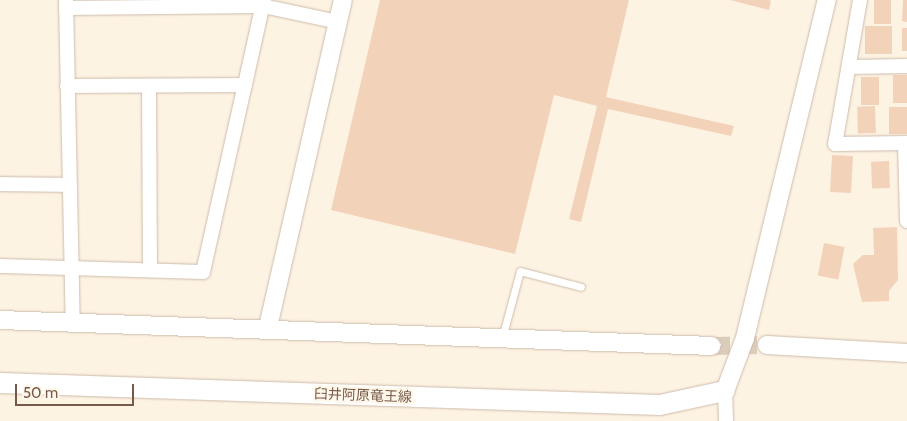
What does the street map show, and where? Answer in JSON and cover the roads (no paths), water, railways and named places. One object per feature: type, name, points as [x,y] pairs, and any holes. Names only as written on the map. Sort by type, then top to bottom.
[{"type":"main road","name":"臼井阿原竜王線","points":[[0,383],[660,404],[725,391]]},
{"type":"street","points":[[268,328],[343,0]]},
{"type":"street","points":[[726,421],[725,391],[744,338],[827,0]]},
{"type":"street","points":[[860,0],[835,144],[906,143],[907,221]]},
{"type":"street","points":[[73,322],[66,4],[264,3],[338,22]]},
{"type":"street","points":[[0,266],[203,272],[264,3]]},
{"type":"street","points":[[849,67],[907,66]]},
{"type":"street","points":[[67,86],[245,85]]},
{"type":"street","points":[[149,86],[150,270]]},
{"type":"street","points":[[0,184],[69,185]]},
{"type":"street","points":[[0,320],[268,328],[712,346]]},
{"type":"street","points":[[767,345],[907,353]]},
{"type":"lane","points":[[502,338],[520,270],[580,287]]},
{"type":"tunnel","points":[[712,346],[767,345]]}]
